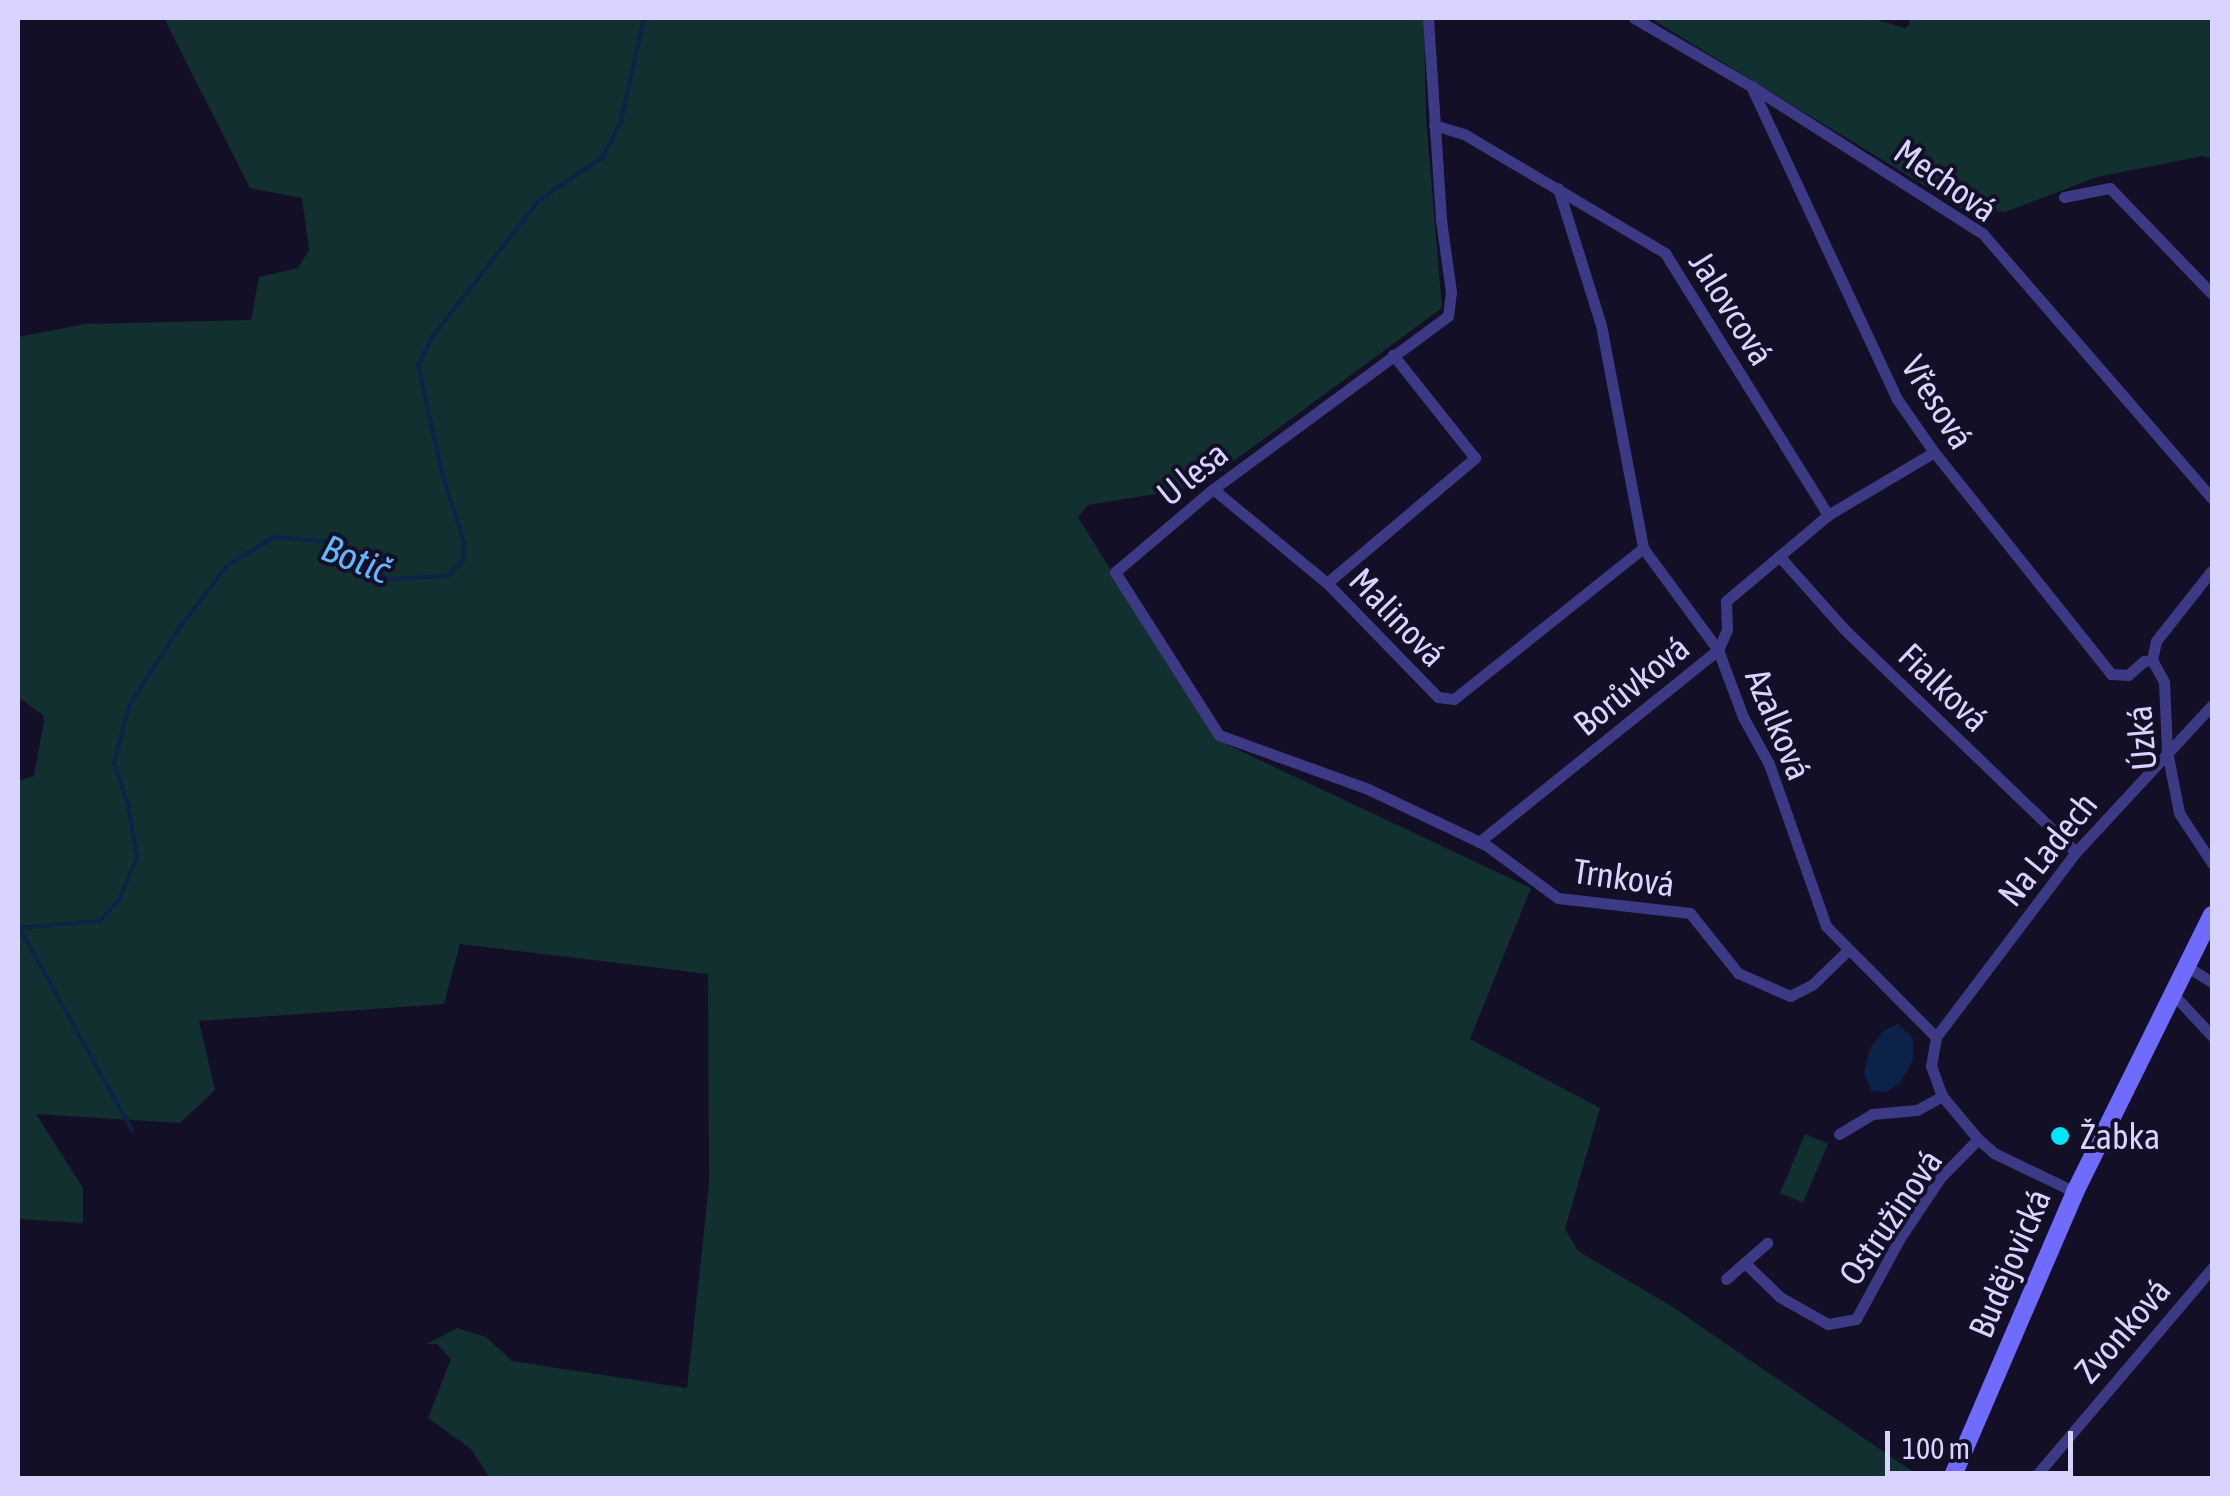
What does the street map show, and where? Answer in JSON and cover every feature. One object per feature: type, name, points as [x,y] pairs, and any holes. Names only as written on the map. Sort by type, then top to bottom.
[{"type":"main road","name":"Budějovická","points":[[1952,1478],[2075,1192],[2212,915]]},
{"type":"street","name":"U lesa","points":[[1428,18],[1451,292],[1448,316],[1213,489],[1115,572],[1218,735],[1368,788],[1480,842]]},
{"type":"street","name":"Mechová","points":[[1634,18],[1751,86],[1983,234],[2212,498]]},
{"type":"street","name":"Vřesová","points":[[1751,86],[1897,399],[1934,452],[2111,674],[2128,675],[2144,661],[2152,660]]},
{"type":"street","name":"Jalovcová","points":[[1434,125],[1464,134],[1665,253],[1828,515]]},
{"type":"street","name":"Azalková","points":[[1558,188],[1601,324],[1643,548],[1718,650],[1743,717],[1770,764],[1826,926],[1936,1037]]},
{"type":"street","points":[[2064,197],[2110,188],[2212,294]]},
{"type":"street","points":[[1327,582],[1475,458],[1393,355]]},
{"type":"street","name":"Borůvková","points":[[1480,842],[1718,650],[1727,630],[1726,601],[1828,515],[1934,452]]},
{"type":"street","name":"Malinová","points":[[1213,489],[1327,582],[1438,697],[1454,699],[1643,548]]},
{"type":"street","name":"Fialková","points":[[1779,556],[1844,629],[2076,852]]},
{"type":"street","points":[[2152,660],[2156,641],[2212,570]]},
{"type":"street","name":"Úzká","points":[[2152,660],[2164,682],[2167,750],[2179,813],[2212,863]]},
{"type":"street","name":"Na Ladech","points":[[1936,1037],[2076,852],[2212,705]]},
{"type":"street","name":"Trnková","points":[[1480,842],[1558,898],[1690,914],[1738,973],[1790,996],[1812,985],[1847,951]]},
{"type":"street","points":[[2186,966],[2212,982]]},
{"type":"street","points":[[2173,994],[2212,1036]]},
{"type":"street","points":[[1936,1037],[1931,1066],[1942,1096],[1978,1140],[1994,1154],[2075,1192]]},
{"type":"street","points":[[1838,1134],[1872,1114],[1916,1110],[1942,1096]]},
{"type":"street","name":"Ostružinová","points":[[1747,1265],[1780,1297],[1828,1324],[1856,1319],[1900,1238],[1940,1178],[1978,1140]]},
{"type":"street","points":[[1726,1279],[1767,1244]]},
{"type":"street","name":"Zvonková","points":[[2034,1477],[2212,1268]]},
{"type":"green space","points":[[164,18],[1424,18],[1426,119],[1442,308],[1198,487],[1088,505],[1078,517],[1215,739],[1531,888],[1470,1039],[1600,1108],[1565,1229],[1578,1251],[1671,1306],[1922,1478],[490,1478],[471,1449],[428,1418],[451,1359],[437,1344],[427,1344],[457,1328],[486,1337],[512,1361],[687,1388],[709,1185],[708,974],[460,944],[444,1004],[199,1021],[215,1090],[180,1123],[36,1114],[83,1188],[83,1223],[18,1219],[18,781],[34,776],[44,721],[43,715],[18,697],[18,337],[85,324],[251,320],[259,277],[298,268],[309,250],[302,198],[250,188]]},
{"type":"green space","points":[[1650,18],[1870,18],[1905,28],[1910,24],[1908,18],[2212,18],[2212,159],[2203,156],[2097,177],[2005,212],[1961,208]]},
{"type":"green space","points":[[1805,1134],[1828,1144],[1803,1203],[1780,1193]]},
{"type":"water","points":[[1898,1024],[1913,1038],[1913,1060],[1900,1083],[1887,1092],[1871,1091],[1864,1072],[1870,1049],[1883,1031]]},
{"type":"waterway","name":"Botič","points":[[18,928],[100,921],[119,900],[137,858],[128,804],[114,762],[129,706],[179,628],[228,565],[274,537],[331,542],[388,579],[447,576],[463,560],[464,542],[442,473],[418,365],[433,336],[538,201],[603,157],[621,121],[644,18]]},
{"type":"waterway","points":[[20,929],[132,1130]]},
{"type":"place","name":"Žabka","points":[[2060,1136]]}]
